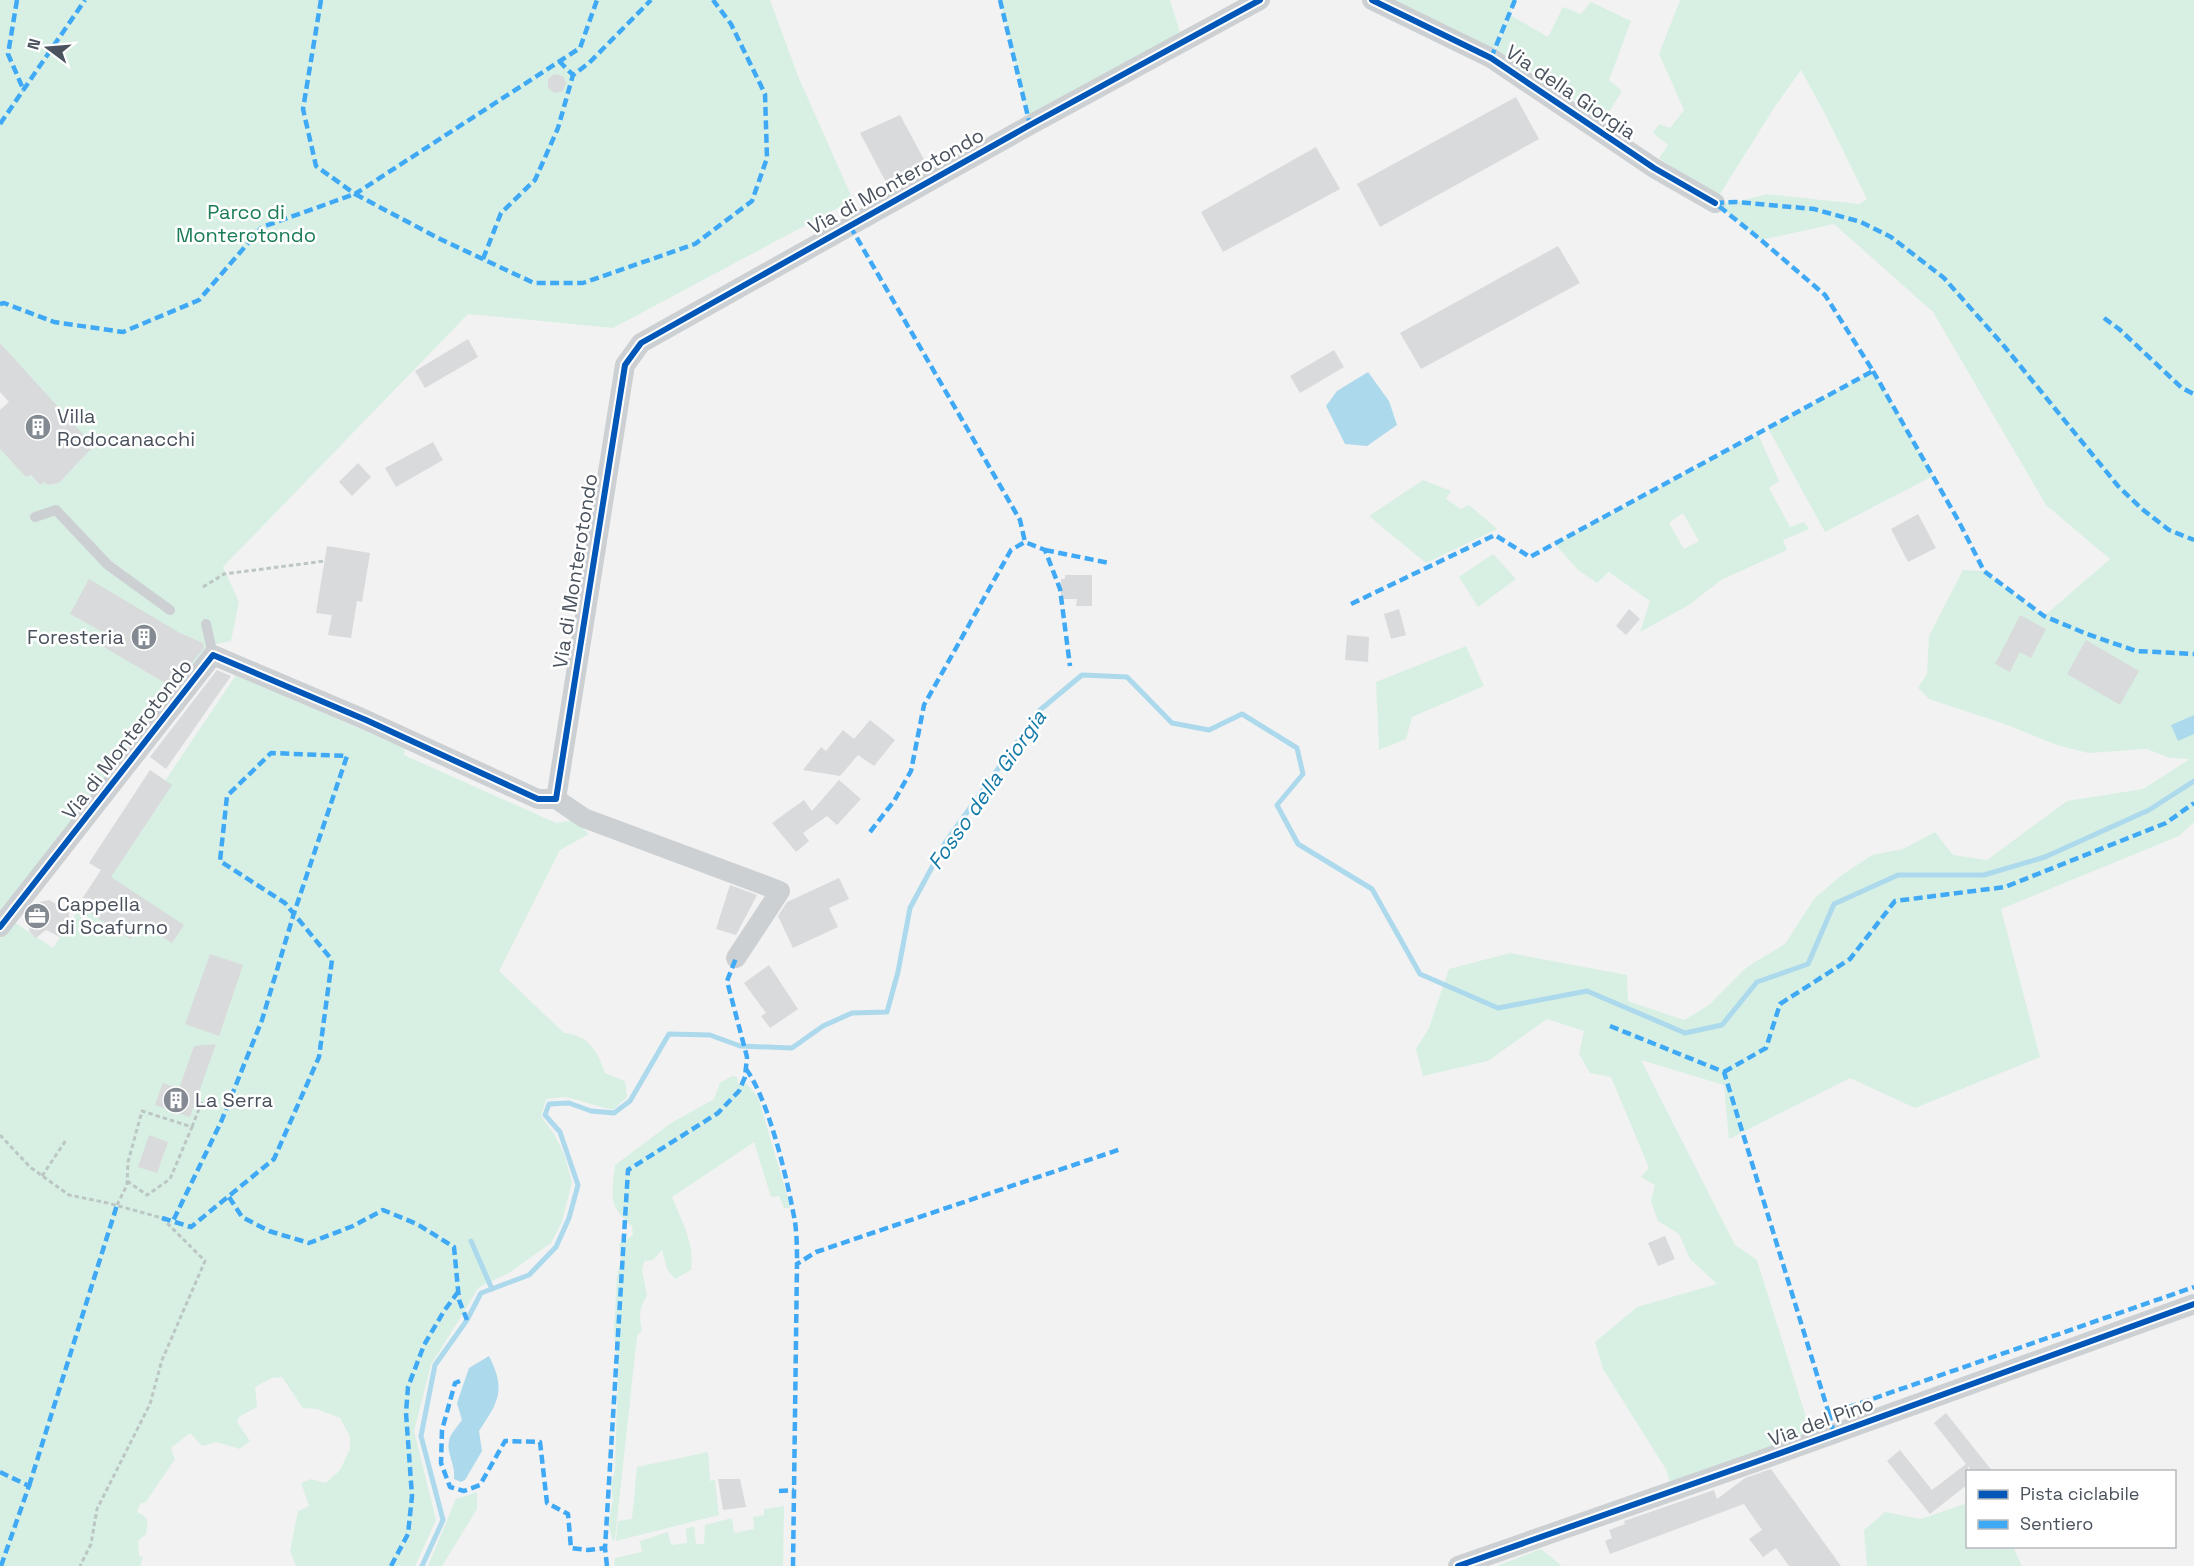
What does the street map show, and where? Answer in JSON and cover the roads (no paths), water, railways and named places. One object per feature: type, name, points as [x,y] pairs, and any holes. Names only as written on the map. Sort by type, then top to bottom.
[{"type":"street","name":"Via di Monterotondo","points":[[555,799],[625,365],[641,343],[1030,125],[1260,0]]},
{"type":"street","name":"Via della Giorgia","points":[[1372,0],[1491,58],[1654,168],[1715,203]]},
{"type":"street","name":"Via di Monterotondo","points":[[0,927],[213,655],[366,720],[538,800],[555,799],[584,818],[780,891],[736,958]]},
{"type":"street","name":"Via del Pino","points":[[1458,1566],[1764,1459],[2194,1304]]},
{"type":"lane","points":[[35,517],[56,510],[108,565],[170,610]]},
{"type":"lane","points":[[206,624],[213,655]]},
{"type":"water","points":[[1368,372],[1389,401],[1397,425],[1367,446],[1345,444],[1326,406],[1337,391]]},
{"type":"water","points":[[2194,715],[2194,734],[2178,741],[2171,725]]},
{"type":"water","points":[[489,1356],[497,1378],[498,1395],[479,1431],[482,1451],[465,1480],[461,1482],[454,1479],[448,1446],[451,1436],[462,1420],[457,1403],[469,1368]]},
{"type":"waterway","name":"Fosso della Giorgia","points":[[422,1566],[443,1520],[421,1436],[435,1365],[467,1320],[481,1293],[529,1275],[556,1247],[569,1218],[578,1185],[560,1132],[545,1115],[549,1104],[569,1103],[591,1111],[614,1113],[630,1101],[669,1034],[710,1035],[740,1046],[792,1048],[823,1026],[852,1013],[887,1012],[898,972],[910,908],[945,843],[1040,710],[1082,675],[1127,677],[1172,723],[1209,730],[1242,714],[1297,748],[1303,774],[1277,805],[1298,844],[1372,889],[1420,974],[1498,1008],[1587,991],[1685,1033],[1722,1025],[1757,982],[1808,964],[1834,904],[1898,875],[1984,875],[2045,857],[2149,810],[2194,781]]},
{"type":"waterway","points":[[471,1241],[492,1289]]},
{"type":"place","name":"Villa Rodocanacchi","points":[[38,427]]},
{"type":"place","name":"Foresteria","points":[[144,637]]},
{"type":"place","name":"Cappella di Scafurno","points":[[37,916]]},
{"type":"place","name":"La Serra","points":[[176,1100]]},
{"type":"park label","name":"Parco di Monterotondo","points":[[246,224]]}]
